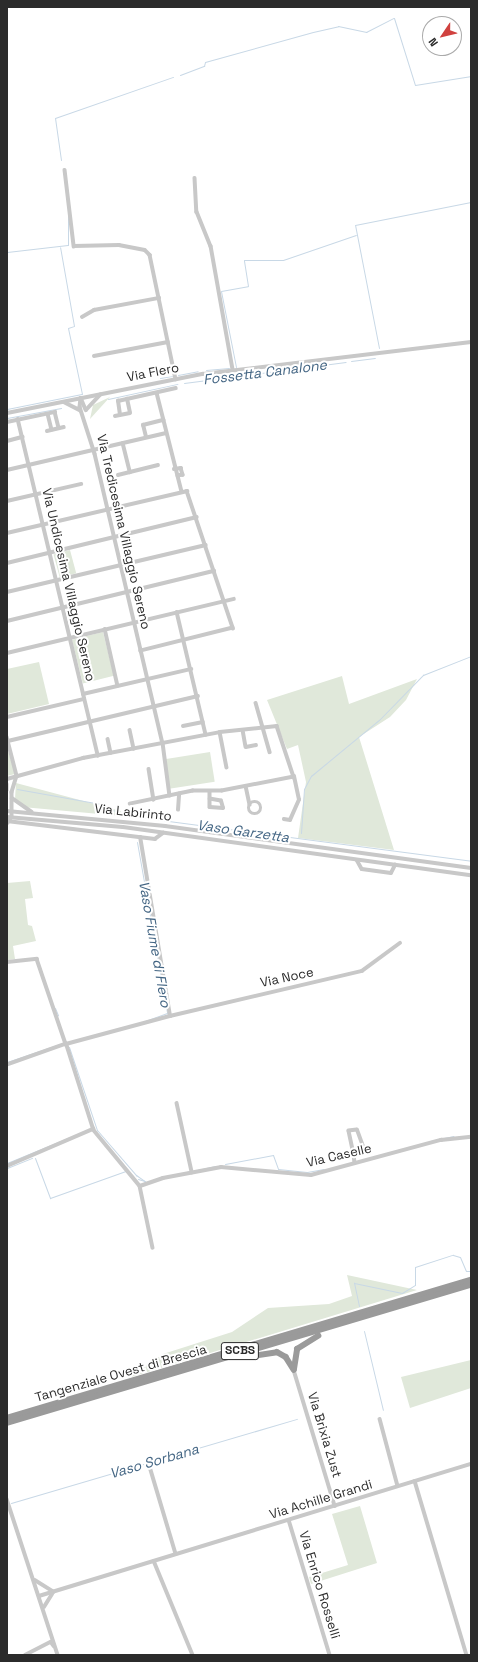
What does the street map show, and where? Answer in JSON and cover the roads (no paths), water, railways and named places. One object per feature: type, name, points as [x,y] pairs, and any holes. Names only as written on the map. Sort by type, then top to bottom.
[{"type":"highway","name":"Tangenziale Ovest di Brescia","points":[[7,1418],[471,1280]]},
{"type":"highway","name":"Tangenziale Ovest di Brescia","points":[[7,1423],[346,1324],[471,1285]]},
{"type":"highway","points":[[294,1370],[295,1354],[301,1344],[346,1324]]},
{"type":"highway","points":[[218,1362],[277,1352],[286,1357],[294,1370]]},
{"type":"street","points":[[65,170],[74,246],[119,245],[145,250],[152,259],[176,379]]},
{"type":"street","points":[[195,178],[197,212],[211,246],[234,370]]},
{"type":"street","points":[[82,316],[94,310],[159,298]]},
{"type":"street","points":[[94,356],[168,342]]},
{"type":"street","name":"Via Flero","points":[[7,413],[176,379],[234,370],[471,342]]},
{"type":"street","name":"Via Flero","points":[[126,399],[130,413],[120,415],[118,401],[126,399],[157,393],[176,388]]},
{"type":"street","points":[[157,393],[174,469],[178,476],[182,492]]},
{"type":"street","points":[[86,410],[102,394]]},
{"type":"street","name":"Via Tredicesima Villaggio Sereno","points":[[81,398],[86,410],[86,418],[163,743],[170,796]]},
{"type":"street","name":"Via Tredicesima Villaggio Sereno","points":[[81,398],[82,411],[86,418]]},
{"type":"street","points":[[63,402],[82,411]]},
{"type":"street","points":[[7,422],[55,412],[59,428]]},
{"type":"street","points":[[48,414],[52,430]]},
{"type":"street","points":[[115,416],[120,415]]},
{"type":"street","name":"Via Undicesima Villaggio Sereno","points":[[18,419],[98,756]]},
{"type":"street","points":[[146,437],[143,425],[163,420]]},
{"type":"street","points":[[47,431],[64,427]]},
{"type":"street","points":[[7,470],[166,433]]},
{"type":"street","points":[[7,441],[22,437]]},
{"type":"street","points":[[123,443],[130,472]]},
{"type":"street","points":[[118,475],[158,465]]},
{"type":"street","points":[[174,469],[181,468],[183,475],[178,476]]},
{"type":"street","points":[[7,501],[81,484]]},
{"type":"street","points":[[7,533],[188,491],[233,628],[141,651]]},
{"type":"street","points":[[7,562],[197,517]]},
{"type":"street","points":[[7,592],[206,545]]},
{"type":"street","points":[[7,621],[214,572]]},
{"type":"street","points":[[7,653],[234,599]]},
{"type":"street","points":[[177,612],[206,735]]},
{"type":"street","points":[[105,629],[118,686]]},
{"type":"street","points":[[83,694],[191,669]]},
{"type":"street","points":[[8,822],[12,817],[12,798],[17,776],[8,739],[90,722],[198,696]]},
{"type":"street","points":[[7,718],[84,699]]},
{"type":"street","points":[[256,703],[270,752]]},
{"type":"street","points":[[183,726],[204,722]]},
{"type":"street","points":[[7,779],[111,753],[220,732],[277,726],[294,777],[299,800],[290,820],[284,819]]},
{"type":"street","points":[[130,730],[134,749]]},
{"type":"street","points":[[243,730],[246,747],[256,745]]},
{"type":"street","points":[[220,732],[227,767]]},
{"type":"street","points":[[108,739],[111,753]]},
{"type":"street","points":[[149,769],[154,800]]},
{"type":"street","points":[[130,804],[179,794],[246,786],[294,777]]},
{"type":"street","points":[[7,784],[7,790]]},
{"type":"street","points":[[246,786],[250,805]]},
{"type":"street","points":[[210,791],[210,799]]},
{"type":"street","points":[[178,810],[179,794]]},
{"type":"street","points":[[12,798],[18,806],[32,812]]},
{"type":"street","name":"Via Labirinto","points":[[7,811],[32,812],[165,826],[471,868]]},
{"type":"street","name":"Via Labirinto","points":[[7,817],[163,832],[471,875]]},
{"type":"street","name":"Via Labirinto","points":[[8,822],[155,838],[163,832]]},
{"type":"street","points":[[140,837],[170,1016]]},
{"type":"street","name":"Via Labirinto","points":[[356,860],[362,869],[391,873],[396,865]]},
{"type":"street","points":[[432,870],[434,863]]},
{"type":"street","name":"Via Noce","points":[[7,1066],[66,1044],[170,1016],[362,971],[400,943]]},
{"type":"street","points":[[7,962],[35,958],[66,1044],[93,1129],[140,1186],[153,1248]]},
{"type":"street","points":[[177,1103],[192,1172]]},
{"type":"street","points":[[7,1166],[93,1129]]},
{"type":"street","points":[[354,1155],[365,1152],[357,1130],[349,1131],[355,1163]]},
{"type":"street","name":"Via Caselle","points":[[140,1186],[192,1172],[243,1168],[305,1175],[440,1140],[471,1137]]},
{"type":"street","name":"Via Brixia Zust","points":[[294,1370],[335,1506]]},
{"type":"street","points":[[380,1419],[398,1486]]},
{"type":"street","points":[[148,1460],[176,1554]]},
{"type":"street","name":"Via Achille Grandi","points":[[39,1594],[54,1592],[471,1464]]},
{"type":"street","points":[[414,1481],[467,1655]]},
{"type":"street","points":[[7,1499],[39,1594],[51,1642],[58,1655]]},
{"type":"street","name":"Via Enrico Rosselli","points":[[289,1520],[330,1655]]},
{"type":"street","points":[[154,1561],[193,1655]]},
{"type":"street","points":[[33,1577],[46,1590],[54,1592],[44,1603],[44,1611]]},
{"type":"street","points":[[39,1594],[46,1590]]},
{"type":"street","points":[[47,1623],[58,1655]]},
{"type":"street","points":[[51,1642],[55,1646]]},
{"type":"street","points":[[25,1655],[51,1642]]},
{"type":"waterway","points":[[180,75],[204,66],[205,62],[313,32],[338,26],[366,32],[394,18],[415,85],[471,76]]},
{"type":"waterway","points":[[61,160],[55,118],[173,77]]},
{"type":"waterway","name":"Fossetta Canalone","points":[[379,348],[355,225],[471,202]]},
{"type":"waterway","points":[[7,252],[68,245],[68,208]]},
{"type":"waterway","name":"Fossetta Canalone","points":[[236,367],[221,291],[248,286],[244,260],[283,260],[356,235]]},
{"type":"waterway","points":[[7,409],[82,394],[68,328],[74,326],[60,247]]},
{"type":"waterway","name":"Fossetta Canalone","points":[[351,361],[375,358]]},
{"type":"waterway","name":"Fossetta Canalone","points":[[184,383],[346,362]]},
{"type":"waterway","name":"Fossetta Canalone","points":[[206,370],[229,368]]},
{"type":"waterway","name":"Fossetta Canalone","points":[[178,375],[198,371]]},
{"type":"waterway","name":"Fossetta Canalone","points":[[160,378],[172,376]]},
{"type":"waterway","name":"Fossetta Canalone","points":[[108,399],[177,384]]},
{"type":"waterway","name":"Fossetta Canalone","points":[[7,418],[61,408]]},
{"type":"waterway","name":"Vaso Fiume di Flero","points":[[301,833],[304,789],[311,776],[380,719],[423,675],[471,656]]},
{"type":"waterway","name":"Vaso Garzetta","points":[[17,789],[101,804],[123,815],[471,861]]},
{"type":"waterway","name":"Vaso Fiume di Flero","points":[[137,842],[167,1013],[139,1023]]},
{"type":"waterway","points":[[55,1008],[58,1015]]},
{"type":"waterway","name":"Vaso Fiume di Flero","points":[[7,1062],[63,1043]]},
{"type":"waterway","points":[[69,1047],[97,1130],[136,1175],[146,1182],[190,1171]]},
{"type":"waterway","points":[[7,1163],[80,1133]]},
{"type":"waterway","points":[[430,1141],[453,1136]]},
{"type":"waterway","points":[[225,1164],[273,1155],[278,1169],[307,1172],[324,1169]]},
{"type":"waterway","points":[[7,1168],[32,1158]]},
{"type":"waterway","points":[[35,1158],[50,1198],[126,1171]]},
{"type":"waterway","points":[[197,1170],[216,1166]]},
{"type":"waterway","points":[[138,1179],[145,1181]]},
{"type":"waterway","points":[[359,1306],[354,1283],[402,1293],[415,1285],[415,1267],[453,1255],[460,1257],[466,1271],[471,1271]]},
{"type":"waterway","points":[[364,1331],[383,1410]]},
{"type":"waterway","name":"Vaso Sorbana","points":[[11,1503],[297,1419]]}]
